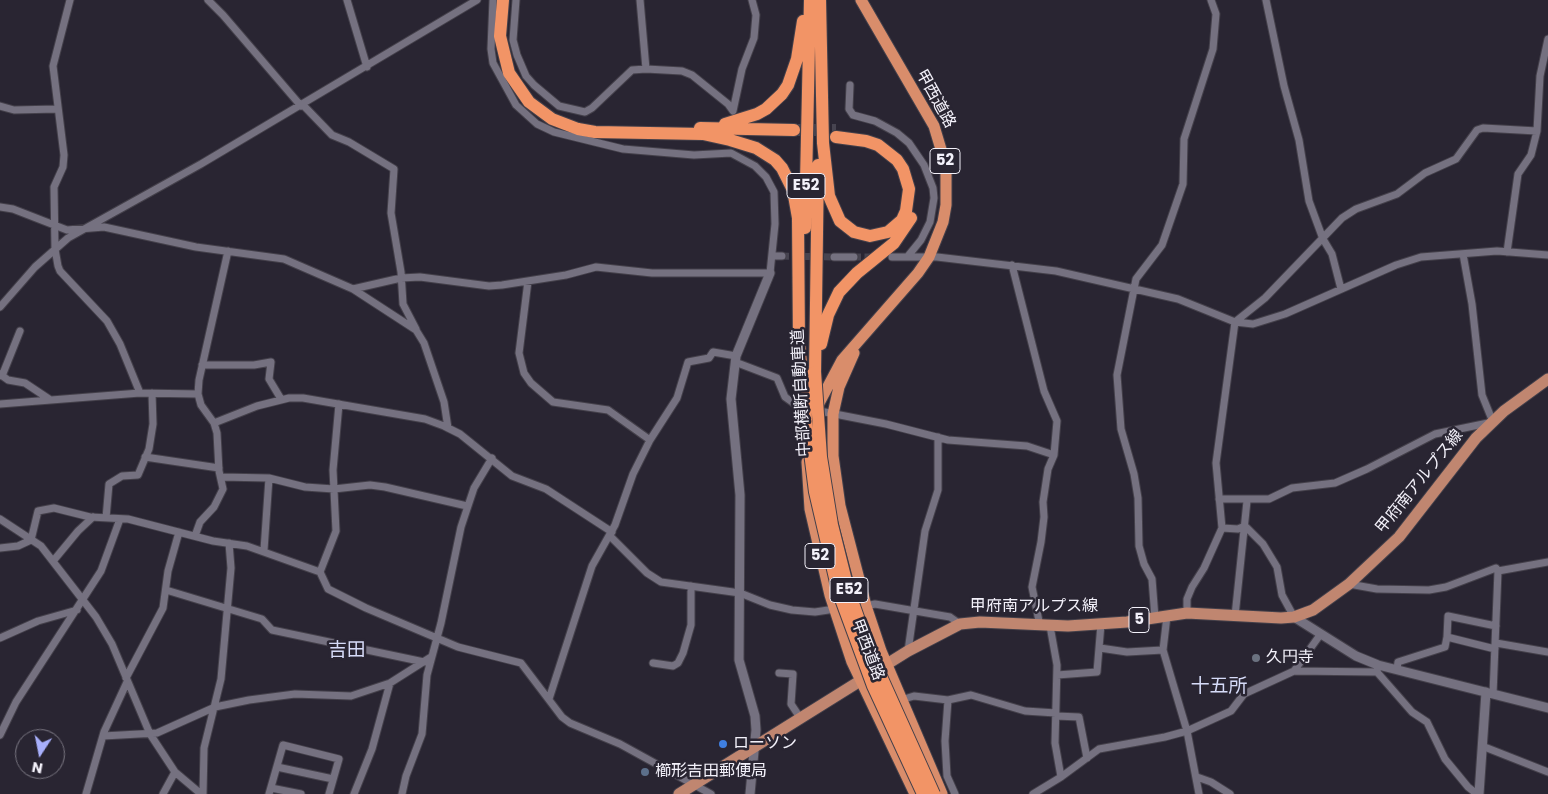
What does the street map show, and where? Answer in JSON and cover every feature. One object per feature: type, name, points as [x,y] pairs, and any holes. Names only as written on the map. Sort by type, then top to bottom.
[{"type":"highway","points":[[503,0],[500,36],[505,62],[514,83],[529,102],[540,111],[564,124],[595,132],[703,131],[757,114],[766,109],[782,94],[788,85],[797,59],[805,0]]},
{"type":"highway","points":[[508,0],[506,34],[513,68],[532,97],[554,114],[565,119],[596,126],[793,133]]},
{"type":"highway","name":"中部横断自動車道","points":[[810,0],[803,327],[829,509],[848,589],[862,629],[885,686],[934,794]]},
{"type":"highway","points":[[810,372],[833,303],[848,282],[902,233],[911,217],[916,199],[914,175],[902,154],[892,145],[868,134],[836,134],[878,145],[897,160],[903,169],[909,189],[906,211],[902,220],[888,232],[870,236],[854,232],[840,221],[832,205],[827,184],[824,142],[818,0]]},
{"type":"highway","name":"中部横断自動車道","points":[[818,0],[818,176],[810,372],[806,421],[815,492],[838,591],[864,662],[923,794]]},
{"type":"highway","name":"甲西道路","points":[[861,0],[867,6],[895,62],[923,104],[942,147],[948,184],[946,205],[943,222],[929,257],[918,273],[842,360],[824,390],[816,410],[807,450],[807,490],[814,532],[852,662],[915,794]]},
{"type":"highway","points":[[703,131],[756,148],[774,160],[788,178],[796,202],[798,218],[799,336],[810,372]]},
{"type":"highway","name":"甲西道路","points":[[876,321],[860,343],[847,366],[839,387],[833,414],[833,456],[840,506],[866,606],[901,700],[942,794]]},
{"type":"main road","name":"甲府南アルプス線","points":[[679,794],[862,682],[908,651],[960,624],[980,622],[1045,626],[1101,624],[1187,613],[1263,618],[1294,617],[1313,610],[1349,584],[1399,537],[1476,438],[1493,422],[1548,379]]},
{"type":"street","points":[[70,0],[53,66],[64,155],[63,167],[54,187],[55,249],[60,272],[107,321],[120,344],[140,393]]},
{"type":"street","points":[[208,0],[223,14],[302,105],[332,135],[349,142],[394,169],[391,206],[403,304],[424,343],[444,402],[448,428]]},
{"type":"street","points":[[347,0],[366,67]]},
{"type":"street","points":[[0,307],[36,267],[68,238],[88,229],[302,105],[477,0]]},
{"type":"street","points":[[493,0],[490,49],[494,63],[508,94],[516,105],[537,124],[554,132],[623,150],[694,155],[732,149],[766,177],[774,192],[775,224],[770,273],[736,359],[731,398],[740,495],[739,660],[756,716],[756,746],[750,794]]},
{"type":"street","points":[[516,0],[513,40],[516,55],[534,85],[559,106],[586,112],[632,70],[682,70],[692,75],[728,104],[734,113],[742,69],[754,38],[756,15],[752,0]]},
{"type":"street","points":[[640,0],[646,69]]},
{"type":"street","points":[[1155,618],[1152,579],[1144,564],[1139,546],[1138,498],[1134,474],[1121,429],[1117,374],[1134,287],[1140,273],[1162,245],[1183,184],[1184,139],[1213,48],[1216,14],[1211,0]]},
{"type":"street","points":[[1266,0],[1284,86],[1299,140],[1310,201],[1323,239],[1332,254],[1341,289]]},
{"type":"street","points":[[1507,252],[1518,174],[1531,155],[1537,131],[1540,76],[1548,39]]},
{"type":"street","points":[[850,85],[849,109],[853,114],[875,121],[897,133],[917,154],[931,182],[934,198],[930,222],[921,240],[908,256]]},
{"type":"street","points":[[0,106],[14,110],[58,109]]},
{"type":"street","points":[[1187,613],[1188,599],[1192,587],[1204,568],[1222,528],[1216,463],[1235,322],[1265,298],[1342,218],[1356,209],[1397,194],[1425,173],[1456,158],[1477,130],[1483,128],[1537,131]]},
{"type":"street","points":[[0,207],[13,209],[54,227],[67,230],[104,227],[196,247],[284,259],[353,289],[416,330]]},
{"type":"street","points":[[195,536],[200,522],[222,495],[217,433],[214,423],[201,405],[198,394],[202,365],[228,251]]},
{"type":"street","points":[[892,257],[929,257],[1056,270],[1178,299],[1235,322],[1252,324],[1277,316],[1396,265],[1421,257],[1507,252],[1548,255]]},
{"type":"street","points":[[1218,499],[1269,499],[1292,488],[1335,482],[1367,469],[1435,434],[1493,422],[1482,396],[1472,304],[1463,254]]},
{"type":"street","points":[[772,256],[782,256]]},
{"type":"street","points":[[834,257],[854,257]]},
{"type":"street","points":[[1012,264],[1044,392],[1057,421],[1054,455],[1048,469],[1043,502],[1044,517],[1041,542],[1032,587],[1045,626],[1057,675],[1055,743],[1061,777]]},
{"type":"street","points":[[353,289],[401,278],[440,278],[489,286],[528,281],[596,267],[652,273],[770,273]]},
{"type":"street","points":[[528,281],[520,353],[524,373],[531,383],[553,402],[608,410],[650,440]]},
{"type":"street","points":[[20,331],[1,375],[8,380],[25,383],[49,399]]},
{"type":"street","points":[[549,700],[586,580],[611,534],[633,474],[650,440],[678,398],[688,362],[709,358],[713,352],[736,359],[772,375],[780,383],[788,402],[799,407],[938,437],[991,444],[1027,446],[1054,455]]},
{"type":"street","points":[[202,365],[270,362],[269,379],[281,399]]},
{"type":"street","points":[[0,404],[140,393],[198,394]]},
{"type":"street","points":[[106,518],[109,484],[122,476],[138,475],[146,457],[152,439],[152,393]]},
{"type":"street","points":[[214,423],[281,399],[303,398],[425,419],[448,428],[492,458],[512,476],[546,489],[611,534],[654,578],[661,582],[740,593],[770,605],[792,610],[815,612],[835,609]]},
{"type":"street","points":[[320,572],[336,531],[333,470],[339,404]]},
{"type":"street","points":[[908,651],[925,530],[938,490],[938,437]]},
{"type":"street","points":[[146,457],[219,468]]},
{"type":"street","points":[[402,794],[406,776],[422,734],[427,675],[437,638],[456,545],[467,506],[480,473],[492,458]]},
{"type":"street","points":[[221,477],[269,478],[304,487],[334,489],[370,485],[467,506]]},
{"type":"street","points":[[264,550],[269,478]]},
{"type":"street","points":[[1235,616],[1238,570],[1247,500]]},
{"type":"street","points":[[31,540],[38,511],[54,508],[93,517],[154,524],[195,536],[264,550],[320,572],[328,589],[437,638],[458,647],[521,663],[549,700],[570,723],[620,744],[711,794]]},
{"type":"street","points":[[54,560],[78,531],[93,517]]},
{"type":"street","points":[[0,519],[41,546],[54,560],[104,629],[150,734],[175,772],[202,794]]},
{"type":"street","points":[[0,736],[16,702],[101,571],[120,519]]},
{"type":"street","points":[[1222,528],[1238,530],[1245,526]]},
{"type":"street","points":[[1245,526],[1271,556],[1277,567],[1282,595],[1294,617],[1320,635],[1377,668],[1412,712],[1427,722],[1434,739],[1457,775],[1478,794]]},
{"type":"street","points":[[86,794],[103,736],[126,680],[160,615],[170,562],[180,532]]},
{"type":"street","points":[[0,548],[18,546],[31,540]]},
{"type":"street","points":[[202,794],[203,754],[221,679],[231,568],[229,543]]},
{"type":"street","points":[[1349,584],[1377,589],[1428,590],[1446,587],[1496,568],[1498,571],[1548,562]]},
{"type":"street","points":[[1478,794],[1482,746],[1495,646],[1498,571]]},
{"type":"street","points":[[653,663],[673,666],[678,663],[683,653],[691,625],[691,586]]},
{"type":"street","points":[[166,590],[262,619],[272,630],[424,662]]},
{"type":"street","points":[[866,606],[875,604],[950,617],[960,624]]},
{"type":"street","points":[[0,638],[38,621],[77,610]]},
{"type":"street","points":[[1167,616],[1163,650],[1187,731],[1199,794]]},
{"type":"street","points":[[1397,669],[1398,662],[1445,647],[1448,616],[1496,626]]},
{"type":"street","points":[[1057,675],[1097,672],[1101,624]]},
{"type":"street","points":[[1294,671],[1320,635]]},
{"type":"street","points":[[1447,637],[1495,646],[1548,652]]},
{"type":"street","points":[[1100,648],[1127,652],[1163,650]]},
{"type":"street","points":[[103,736],[150,734],[164,730],[215,707],[295,694],[352,696],[390,683],[432,657]]},
{"type":"street","points":[[1033,794],[1061,777],[1099,749],[1187,731],[1231,711],[1244,694],[1294,671],[1397,669],[1548,708]]},
{"type":"street","points":[[780,673],[794,674],[791,704],[801,719]]},
{"type":"street","points":[[354,794],[372,749],[390,683]]},
{"type":"street","points":[[901,700],[914,696],[948,700],[971,695],[1025,711],[1078,717],[1087,758]]},
{"type":"street","points":[[948,700],[945,741],[947,776],[955,794]]},
{"type":"street","points":[[300,794],[270,791],[283,745],[339,758],[329,794]]},
{"type":"street","points":[[1482,746],[1548,772]]},
{"type":"street","points":[[277,767],[333,779]]},
{"type":"street","points":[[163,794],[175,772]]},
{"type":"street","points":[[1193,794],[1197,781]]},
{"type":"street","points":[[1197,781],[1211,782],[1230,794]]},
{"type":"tunnel","points":[[796,130],[836,130]]},
{"type":"tunnel","points":[[782,256],[834,257]]},
{"type":"tunnel","points":[[854,257],[876,257]]},
{"type":"place","name":"久円寺","points":[[1256,658]]},
{"type":"place","name":"ローソン","points":[[723,744]]},
{"type":"place","name":"櫛形吉田郵便局","points":[[645,772]]},
{"type":"district","name":"吉田","points":[[347,651]]},
{"type":"district","name":"十五所","points":[[1219,687]]}]
